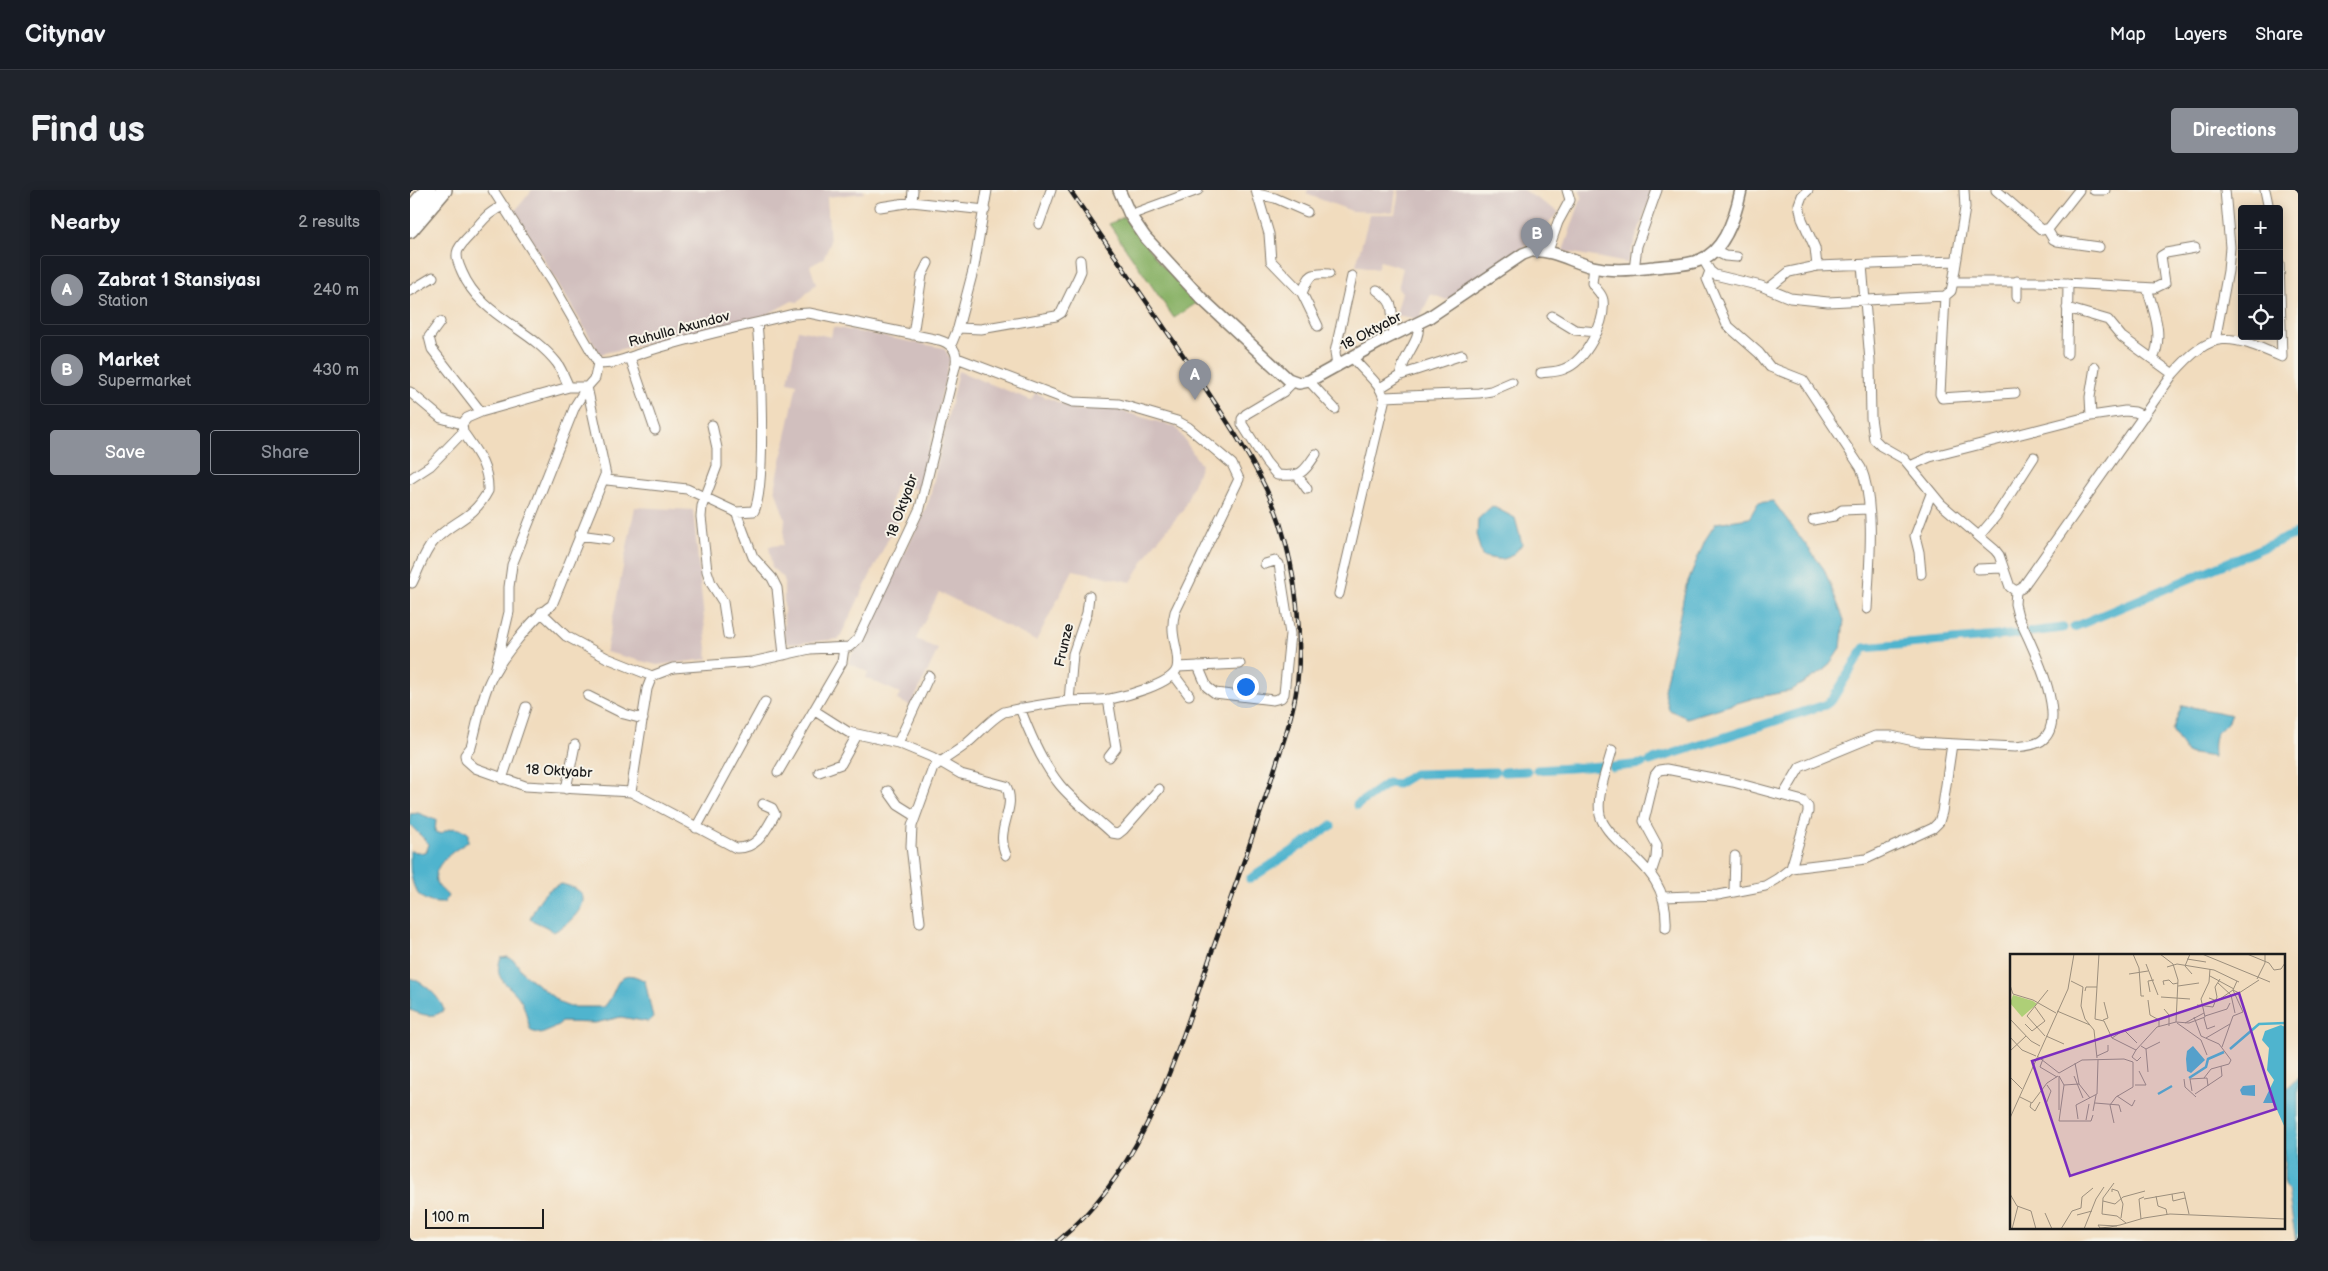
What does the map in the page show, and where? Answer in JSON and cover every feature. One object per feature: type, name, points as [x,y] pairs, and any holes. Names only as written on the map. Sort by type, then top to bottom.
[{"type":"main road","points":[[410,211],[428,190]]},
{"type":"main road","points":[[410,230],[444,190]]},
{"type":"street","points":[[493,190],[598,363],[595,378],[575,406],[512,565],[509,588],[509,612],[495,671]]},
{"type":"street","points":[[912,202],[913,190]]},
{"type":"street","points":[[987,190],[978,252],[958,328],[951,345],[957,358],[1073,402],[1119,404],[1178,421],[1188,427],[1232,464],[1239,479],[1173,620],[1172,637],[1176,671],[1189,695]]},
{"type":"street","points":[[1039,224],[1051,190]]},
{"type":"street","points":[[1119,190],[1130,215],[1159,254],[1202,298],[1293,382],[1283,392],[1246,414],[1241,421],[1272,472],[1277,475],[1298,476]]},
{"type":"street","points":[[1130,215],[1198,190]]},
{"type":"street","points":[[1548,251],[1558,222],[1570,200],[1568,190]]},
{"type":"street","points":[[1634,270],[1637,246],[1657,190]]},
{"type":"street","points":[[1740,190],[1731,223],[1715,251],[1703,259],[1710,271],[1722,278],[1769,288],[1782,296],[1810,301],[1945,296],[1952,291],[1965,208],[1964,190]]},
{"type":"street","points":[[1808,190],[1802,196],[1799,204],[1802,220],[1815,248],[1818,266]]},
{"type":"street","points":[[1996,190],[2039,228],[2047,229]]},
{"type":"street","points":[[2047,229],[2079,190]]},
{"type":"street","points":[[2094,190],[2105,190]]},
{"type":"street","points":[[2215,341],[2228,271],[2230,247],[2225,190]]},
{"type":"street","points":[[2265,190],[2268,205]]},
{"type":"street","points":[[1256,192],[1307,212]]},
{"type":"street","points":[[1256,192],[1269,234],[1271,261],[1302,293],[1318,326]]},
{"type":"street","points":[[880,208],[912,202],[985,210]]},
{"type":"street","points":[[504,206],[494,209],[487,215],[462,244],[458,250],[458,264],[473,293],[489,309],[514,326],[551,357],[562,370],[568,387]]},
{"type":"street","points":[[2047,229],[2053,239],[2057,241],[2099,246]]},
{"type":"street","points":[[1953,282],[2017,281],[2147,288],[2162,286],[2165,283],[2161,256],[2166,253],[2195,248]]},
{"type":"street","name":"18 Oktyabr","points":[[1293,382],[1309,381],[1394,334],[1418,324],[1531,250],[1548,251],[1594,267],[1634,270],[1689,263],[1703,259]]},
{"type":"street","points":[[1715,251],[1726,256],[1737,256]]},
{"type":"street","points":[[958,328],[981,328],[1056,316],[1061,313],[1078,278],[1081,271],[1080,260]]},
{"type":"street","points":[[1769,288],[1789,272],[1818,266],[1956,261]]},
{"type":"street","points":[[913,335],[922,275],[928,263]]},
{"type":"street","points":[[1862,265],[1870,361],[1871,418],[1874,439],[1881,446],[1902,456],[1931,494],[1994,550],[2010,587],[2016,591]]},
{"type":"street","points":[[1541,373],[1564,369],[1571,365],[1587,349],[1597,332],[1603,300],[1592,283],[1594,267]]},
{"type":"street","points":[[1710,271],[1707,280],[1727,325],[1758,353],[1770,367],[1804,380],[1842,437],[1864,476],[1868,509],[1867,609]]},
{"type":"street","points":[[1302,293],[1310,275],[1314,273],[1329,274]]},
{"type":"street","points":[[1337,367],[1335,352],[1352,276]]},
{"type":"street","points":[[410,291],[433,277]]},
{"type":"street","points":[[2017,281],[2017,297]]},
{"type":"street","points":[[2067,354],[2068,283]]},
{"type":"street","points":[[2147,288],[2158,330],[2158,344],[2153,359]]},
{"type":"street","points":[[1377,290],[1389,299],[1392,307],[1394,334]]},
{"type":"street","points":[[2016,591],[2022,588],[2173,374],[2199,347],[2215,341],[2242,341],[2282,356],[2280,295]]},
{"type":"street","points":[[1945,296],[1940,394],[1942,398],[2015,392]]},
{"type":"street","points":[[2067,308],[2108,320],[2122,337],[2173,374]]},
{"type":"street","name":"Ruhulla Axundov","points":[[598,363],[605,364],[630,357],[676,341],[757,324],[793,314],[809,313],[951,345]]},
{"type":"street","points":[[1552,316],[1575,330],[1597,332]]},
{"type":"street","points":[[440,322],[429,337],[432,349],[481,412]]},
{"type":"street","points":[[587,387],[607,480],[687,489],[736,512],[754,510],[757,503],[761,473],[760,355],[757,324]]},
{"type":"street","points":[[1401,375],[1402,367],[1418,332],[1418,324]]},
{"type":"street","points":[[1339,594],[1382,392],[1401,375],[1462,355]]},
{"type":"street","points":[[630,357],[655,430]]},
{"type":"street","name":"18 Oktyabr","points":[[844,648],[850,647],[858,639],[920,508],[957,358]]},
{"type":"street","points":[[1353,358],[1382,392],[1479,393],[1491,391],[1512,382]]},
{"type":"street","points":[[2091,416],[2090,398],[2095,367]]},
{"type":"street","points":[[1309,381],[1335,409]]},
{"type":"street","points":[[410,479],[430,466],[462,428],[467,418],[481,412],[568,387],[587,387]]},
{"type":"street","points":[[410,392],[441,418],[462,428],[486,468],[488,491],[472,514],[445,531],[433,542],[412,582]]},
{"type":"street","points":[[1910,466],[1930,457],[2091,416],[2125,411],[2144,416]]},
{"type":"street","points":[[712,425],[718,460],[705,498],[701,517],[705,558],[711,583],[723,602],[728,635]]},
{"type":"street","points":[[1298,476],[1316,454]]},
{"type":"street","points":[[1979,536],[1996,516],[2034,457]]},
{"type":"street","points":[[495,671],[541,612],[552,605],[605,475]]},
{"type":"street","points":[[1298,476],[1307,490]]},
{"type":"street","points":[[1921,574],[1915,536],[1931,494]]},
{"type":"street","points":[[1813,520],[1834,516],[1842,510],[1868,509]]},
{"type":"street","points":[[736,512],[753,557],[772,578],[777,588],[784,655]]},
{"type":"street","points":[[579,535],[609,539]]},
{"type":"street","points":[[1198,666],[1207,687],[1215,693],[1273,700],[1281,698],[1286,675],[1290,634],[1278,564],[1275,561],[1265,564]]},
{"type":"street","points":[[1978,569],[2002,568]]},
{"type":"street","points":[[1784,794],[1800,767],[1864,739],[1884,735],[1918,742],[2029,746],[2043,740],[2048,733],[2053,714],[2050,692],[2018,616],[2015,604],[2016,591]]},
{"type":"street","name":"Frunze","points":[[1069,701],[1073,654],[1087,613],[1090,596]]},
{"type":"street","points":[[541,612],[566,636],[607,658],[652,676]]},
{"type":"street","points":[[631,792],[647,689],[652,676],[666,669],[752,662],[810,649],[844,648],[842,662],[778,772]]},
{"type":"street","points":[[920,922],[911,846],[914,815],[930,776],[940,761],[964,746],[996,716],[1020,708],[1069,701],[1108,699],[1165,682],[1176,671],[1198,666],[1240,664]]},
{"type":"street","name":"18 Oktyabr","points":[[495,671],[488,686],[471,747],[465,755],[466,760],[475,768],[525,786],[615,789],[631,792],[729,846],[742,848],[751,846],[759,840],[775,814],[772,808],[763,804]]},
{"type":"street","points":[[898,743],[930,676]]},
{"type":"street","points":[[588,696],[624,714],[643,719]]},
{"type":"street","points":[[1108,699],[1116,748],[1109,757]]},
{"type":"street","points":[[696,828],[765,702]]},
{"type":"street","points":[[502,779],[526,707]]},
{"type":"street","points":[[1020,708],[1034,741],[1059,784],[1072,798],[1112,832],[1118,834],[1123,830],[1159,789]]},
{"type":"street","points":[[815,711],[857,735],[898,743],[940,761],[961,774],[1006,786],[1009,791],[1009,805],[1001,838],[1006,855]]},
{"type":"street","points":[[819,772],[841,764],[857,735]]},
{"type":"street","points":[[1790,868],[1866,859],[1933,828],[1940,822],[1952,744]]},
{"type":"street","points":[[566,788],[575,745]]},
{"type":"street","points":[[1612,750],[1603,784],[1600,814],[1613,837],[1651,873],[1664,897],[1666,928]]},
{"type":"street","points":[[1651,873],[1656,858],[1657,845],[1644,821],[1655,775],[1659,770],[1666,769],[1700,774],[1784,794],[1803,801],[1808,807],[1799,845],[1790,868],[1771,884],[1734,890],[1718,895],[1664,897]]},
{"type":"street","points":[[888,791],[898,806],[914,815]]},
{"type":"street","points":[[1734,890],[1735,856]]},
{"type":"shaded area","points":[[532,190],[863,190],[864,193],[827,197],[830,244],[823,259],[810,266],[816,284],[798,302],[792,301],[768,314],[748,321],[600,354],[515,211]]},
{"type":"shaded area","points":[[1308,190],[1396,190],[1393,212],[1352,211],[1306,194]]},
{"type":"shaded area","points":[[1399,190],[1523,190],[1559,212],[1528,244],[1447,300],[1431,294],[1419,319],[1396,315],[1402,292],[1398,289],[1403,268],[1380,261],[1377,269],[1356,265],[1370,214],[1395,214]]},
{"type":"shaded area","points":[[1579,190],[1653,190],[1627,263],[1563,251],[1582,196]]},
{"type":"shaded area","points":[[833,327],[944,348],[950,358],[920,490],[895,485],[890,507],[900,515],[839,639],[789,644],[784,638],[784,578],[772,568],[769,546],[783,545],[785,519],[775,489],[797,384],[788,382],[798,330],[831,337]]},
{"type":"shaded area","points":[[958,371],[1031,400],[1035,393],[1078,410],[1108,407],[1176,427],[1201,465],[1183,510],[1153,546],[1131,582],[1073,570],[1036,641],[939,592],[916,639],[938,649],[911,706],[897,700],[900,693],[866,678],[868,672],[848,663],[919,524],[930,497]]},
{"type":"shaded area","points":[[635,507],[693,510],[708,659],[657,665],[606,652]]},
{"type":"green space","points":[[1124,217],[1159,262],[1198,302],[1174,318],[1109,224]]},
{"type":"water","points":[[1773,501],[1824,569],[1844,620],[1841,648],[1825,670],[1790,691],[1754,698],[1687,718],[1669,710],[1664,690],[1686,586],[1705,540],[1716,523],[1749,518],[1758,503]]},
{"type":"water","points":[[1492,506],[1515,518],[1522,544],[1513,554],[1505,559],[1482,556],[1477,538],[1478,519]]},
{"type":"water","points":[[2182,705],[2232,715],[2215,736],[2214,757],[2187,753],[2172,730]]},
{"type":"water","points":[[418,813],[436,820],[435,832],[441,834],[454,828],[468,833],[468,842],[445,859],[437,871],[437,884],[448,896],[444,903],[424,899],[414,887],[410,851],[426,853],[429,844],[410,825],[410,814]]},
{"type":"water","points":[[562,884],[572,887],[581,893],[583,898],[582,904],[569,922],[553,932],[530,919],[542,897],[550,889]]},
{"type":"water","points":[[508,957],[515,961],[523,973],[562,1004],[570,1007],[604,1007],[622,977],[628,975],[635,976],[645,981],[653,1018],[648,1022],[621,1017],[595,1023],[562,1022],[541,1034],[531,1031],[521,1001],[504,982],[499,972],[501,958]]},
{"type":"water","points":[[410,978],[421,983],[431,991],[439,1000],[444,1010],[432,1015],[424,1015],[410,1010]]},
{"type":"water","points":[[2298,1078],[2298,1241],[2296,1241],[2288,1190],[2286,1188],[2286,1088]]},
{"type":"waterway","points":[[2074,627],[2298,533]]},
{"type":"waterway","points":[[2030,632],[2063,628]]},
{"type":"waterway","points":[[1650,761],[1825,705],[1832,700],[1864,648],[2020,634]]},
{"type":"waterway","points":[[1613,767],[1642,764]]},
{"type":"waterway","points":[[1537,770],[1602,766]]},
{"type":"waterway","points":[[1504,772],[1527,771]]},
{"type":"waterway","points":[[1357,805],[1388,783],[1398,784],[1414,774],[1495,772]]},
{"type":"waterway","points":[[1250,879],[1331,826]]},
{"type":"railway","points":[[1058,1241],[1088,1213],[1113,1181],[1134,1148],[1153,1112],[1169,1075],[1284,739],[1293,708],[1299,666],[1297,603],[1286,542],[1273,505],[1257,471],[1206,389],[1070,190]]},
{"type":"place","name":"Market","points":[[1537,259]]},
{"type":"place","name":"Zabrat 1 Stansiyası","points":[[1195,400]]}]
